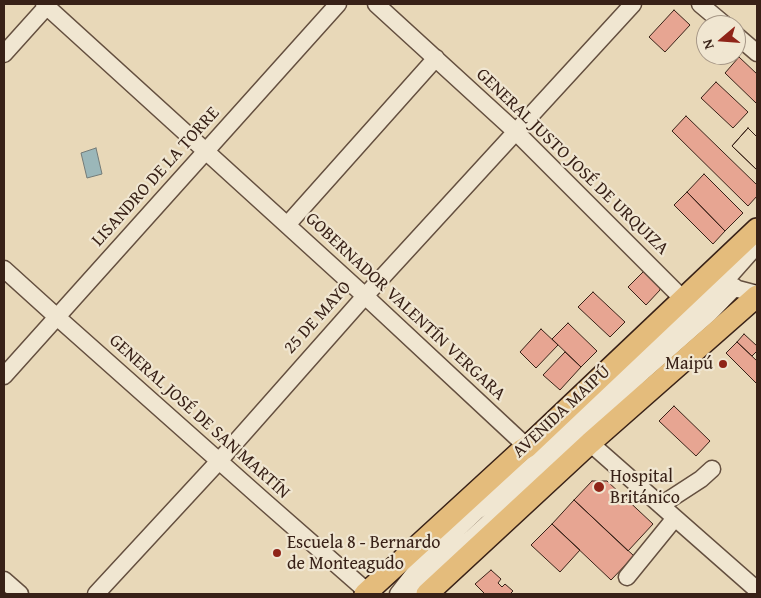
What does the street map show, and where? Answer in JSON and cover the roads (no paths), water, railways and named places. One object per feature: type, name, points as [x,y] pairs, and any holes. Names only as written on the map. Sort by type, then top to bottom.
[{"type":"main road","name":"AVENIDA MAIPÚ","points":[[368,594],[522,450],[531,455],[682,299],[757,229]]},
{"type":"main road","points":[[427,594],[590,443],[757,295]]},
{"type":"street","name":"LISANDRO DE LA TORRE","points":[[4,376],[338,4]]},
{"type":"street","name":"GENERAL JUSTO JOSÉ DE URQUIZA","points":[[376,4],[516,132],[682,299]]},
{"type":"street","name":"25 DE MAYO","points":[[96,594],[219,461],[365,296],[633,4]]},
{"type":"street","points":[[700,4],[713,15]]},
{"type":"street","name":"GOBERNADOR VALENTÍN VERGARA","points":[[46,5],[365,296],[531,455]]},
{"type":"street","points":[[4,54],[46,5]]},
{"type":"street","points":[[746,44],[757,53]]},
{"type":"street","points":[[287,225],[436,58]]},
{"type":"street","points":[[398,594],[472,523],[531,455],[559,441],[649,363],[726,288],[757,254]]},
{"type":"street","name":"GENERAL JOSÉ DE SAN MARTÍN","points":[[4,268],[368,594]]},
{"type":"street","points":[[411,594],[543,472],[559,441],[556,433],[726,288]]},
{"type":"street","points":[[682,299],[726,288],[757,295]]},
{"type":"street","points":[[559,441],[590,443],[757,590]]},
{"type":"street","points":[[661,505],[701,479],[712,469]]},
{"type":"street","points":[[627,577],[675,518]]},
{"type":"street","points":[[4,580],[20,594]]},
{"type":"water","points":[[96,148],[102,174],[87,178],[81,153]]},
{"type":"place","name":"Maipú","points":[[723,364]]},
{"type":"place","name":"Hospital Británico","points":[[599,487]]},
{"type":"place","name":"Escuela 8 - Bernardo de Monteagudo","points":[[277,553]]}]
